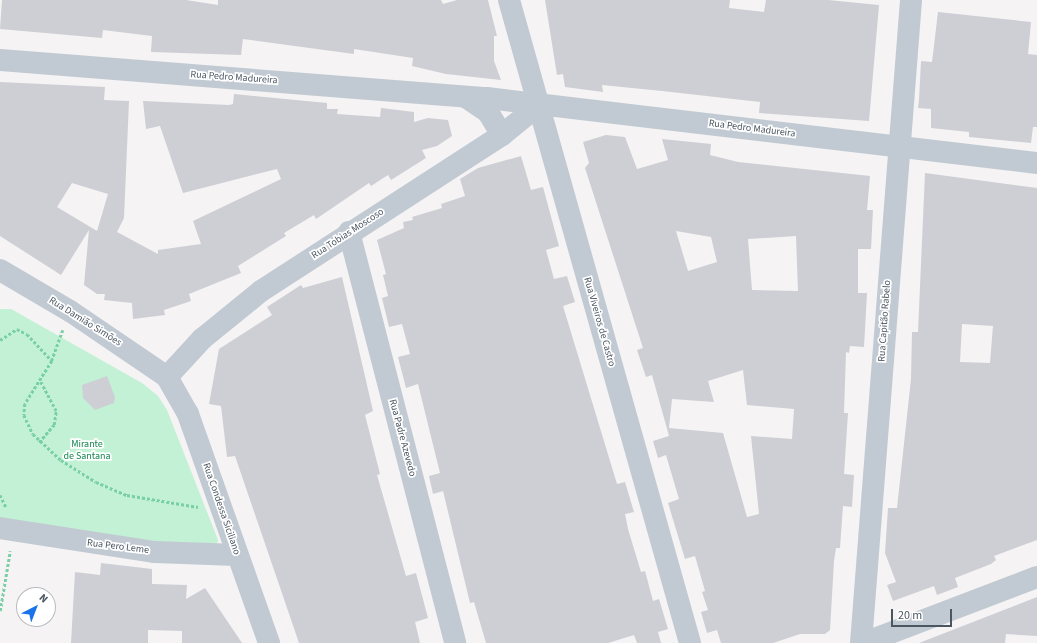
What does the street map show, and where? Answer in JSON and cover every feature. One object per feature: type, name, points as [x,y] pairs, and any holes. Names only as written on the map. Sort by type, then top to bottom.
[{"type":"street","name":"Rua Viveiros de Castro","points":[[509,0],[690,643]]},
{"type":"street","name":"Rua Capitão Rabelo","points":[[863,643],[898,146],[911,0]]},
{"type":"street","name":"Rua Pedro Madureira","points":[[0,60],[539,104],[1037,163]]},
{"type":"street","name":"Rua Pedro Madureira","points":[[467,98],[488,112],[502,135]]},
{"type":"street","name":"Rua Tobias Moscoso","points":[[167,376],[202,339],[261,291],[349,232],[502,135],[539,104]]},
{"type":"street","name":"Rua Padre Azevedo","points":[[349,232],[455,643]]},
{"type":"street","name":"Rua Damião Simões","points":[[5,279],[70,311],[167,376]]},
{"type":"street","name":"Rua Condessa Siciliano","points":[[167,376],[188,414],[269,643]]},
{"type":"street","name":"Rua Pero Leme","points":[[7,529],[155,552],[237,556]]},
{"type":"street","points":[[863,643],[1037,577]]},
{"type":"path","points":[[70,311],[52,361],[25,404],[24,415],[40,442],[77,473],[127,495],[223,512]]},
{"type":"path","points":[[0,340],[17,330],[27,334],[52,361]]},
{"type":"path","points":[[40,381],[56,411],[54,425],[40,442]]},
{"type":"path","points":[[0,611],[7,529]]},
{"type":"green space","name":"Mirante de Santana","points":[[0,309],[11,309],[142,383],[158,396],[167,410],[218,540],[216,548],[211,551],[0,521]]},
{"type":"building","points":[[2,0],[186,0],[218,5],[218,0],[441,0],[443,4],[457,0],[488,0],[497,36],[494,36],[494,61],[501,80],[446,74],[412,66],[413,58],[354,49],[354,54],[243,39],[241,55],[151,52],[152,36],[103,30],[102,38],[0,29]]},
{"type":"building","points":[[545,0],[730,0],[729,8],[764,12],[766,0],[828,0],[879,5],[869,121],[759,113],[760,102],[662,91],[602,85],[603,92],[565,87],[563,74],[557,75]]},
{"type":"building","points":[[938,12],[1031,22],[1028,54],[1037,55],[1037,127],[1033,127],[1031,143],[969,137],[969,132],[931,128],[931,109],[918,108],[921,61],[932,62]]},
{"type":"building","points":[[0,82],[105,87],[104,100],[129,101],[124,218],[117,232],[158,254],[158,250],[201,244],[193,221],[281,179],[277,169],[183,193],[160,126],[146,129],[143,101],[229,105],[233,104],[234,94],[327,103],[327,109],[338,109],[337,114],[380,117],[381,108],[414,112],[414,122],[428,118],[448,120],[452,136],[437,146],[422,150],[426,158],[391,180],[388,175],[371,186],[369,183],[316,219],[314,215],[284,233],[286,236],[238,266],[241,273],[189,294],[191,301],[164,310],[165,315],[133,319],[132,303],[104,300],[105,294],[97,294],[84,285],[89,230],[61,275],[0,236]],"holes":[[[72,183],[108,194],[97,231],[57,207]]]},
{"type":"building","points":[[606,135],[625,137],[637,169],[668,160],[662,139],[711,144],[710,155],[738,162],[870,176],[867,210],[873,210],[871,249],[858,249],[858,293],[867,293],[864,347],[850,346],[849,353],[846,352],[844,413],[848,413],[844,474],[854,475],[852,507],[843,506],[840,548],[836,548],[834,561],[830,630],[825,634],[800,634],[773,643],[721,643],[717,630],[707,633],[701,612],[708,610],[702,592],[705,591],[695,556],[685,559],[668,503],[679,499],[666,455],[658,458],[653,441],[669,436],[652,375],[646,377],[637,350],[643,348],[585,168],[589,163],[583,142]],"holes":[[[676,231],[711,237],[717,262],[688,271]],[[796,236],[798,291],[752,290],[748,239]],[[743,370],[747,405],[794,409],[792,439],[751,436],[759,514],[747,517],[723,433],[669,428],[672,399],[714,402],[708,381]]]},
{"type":"building","points":[[521,156],[531,190],[543,187],[559,246],[546,250],[554,279],[567,276],[575,302],[563,306],[617,484],[625,482],[634,512],[625,514],[628,529],[641,572],[645,571],[653,601],[659,599],[668,629],[658,632],[661,643],[637,643],[634,635],[608,643],[486,643],[474,602],[470,603],[443,491],[433,494],[429,476],[440,473],[418,384],[406,388],[398,357],[410,354],[402,324],[389,327],[382,298],[388,296],[383,275],[386,274],[377,240],[404,228],[403,222],[413,220],[412,217],[442,208],[441,204],[465,196],[460,179],[478,168]]},
{"type":"building","points":[[925,173],[1037,188],[1037,540],[994,556],[996,560],[991,564],[955,578],[958,587],[937,595],[934,586],[893,601],[887,585],[896,582],[885,553],[888,508],[897,508],[911,379],[912,332],[918,332]],"holes":[[[962,324],[993,326],[990,363],[960,362]]]},
{"type":"building","points":[[342,277],[373,411],[365,415],[380,474],[377,475],[406,576],[416,573],[428,618],[415,622],[420,643],[299,643],[235,456],[227,457],[221,406],[209,404],[219,349],[272,315],[267,307],[301,285],[303,288]]},
{"type":"building","points":[[107,376],[115,397],[114,403],[95,410],[83,398],[82,385]]},
{"type":"building","points":[[101,563],[152,569],[152,584],[187,585],[186,599],[205,588],[242,643],[182,643],[182,631],[148,630],[148,643],[71,643],[75,572],[100,575]]},
{"type":"building","points":[[1037,597],[1037,636],[1006,634],[1005,643],[919,643]]}]
